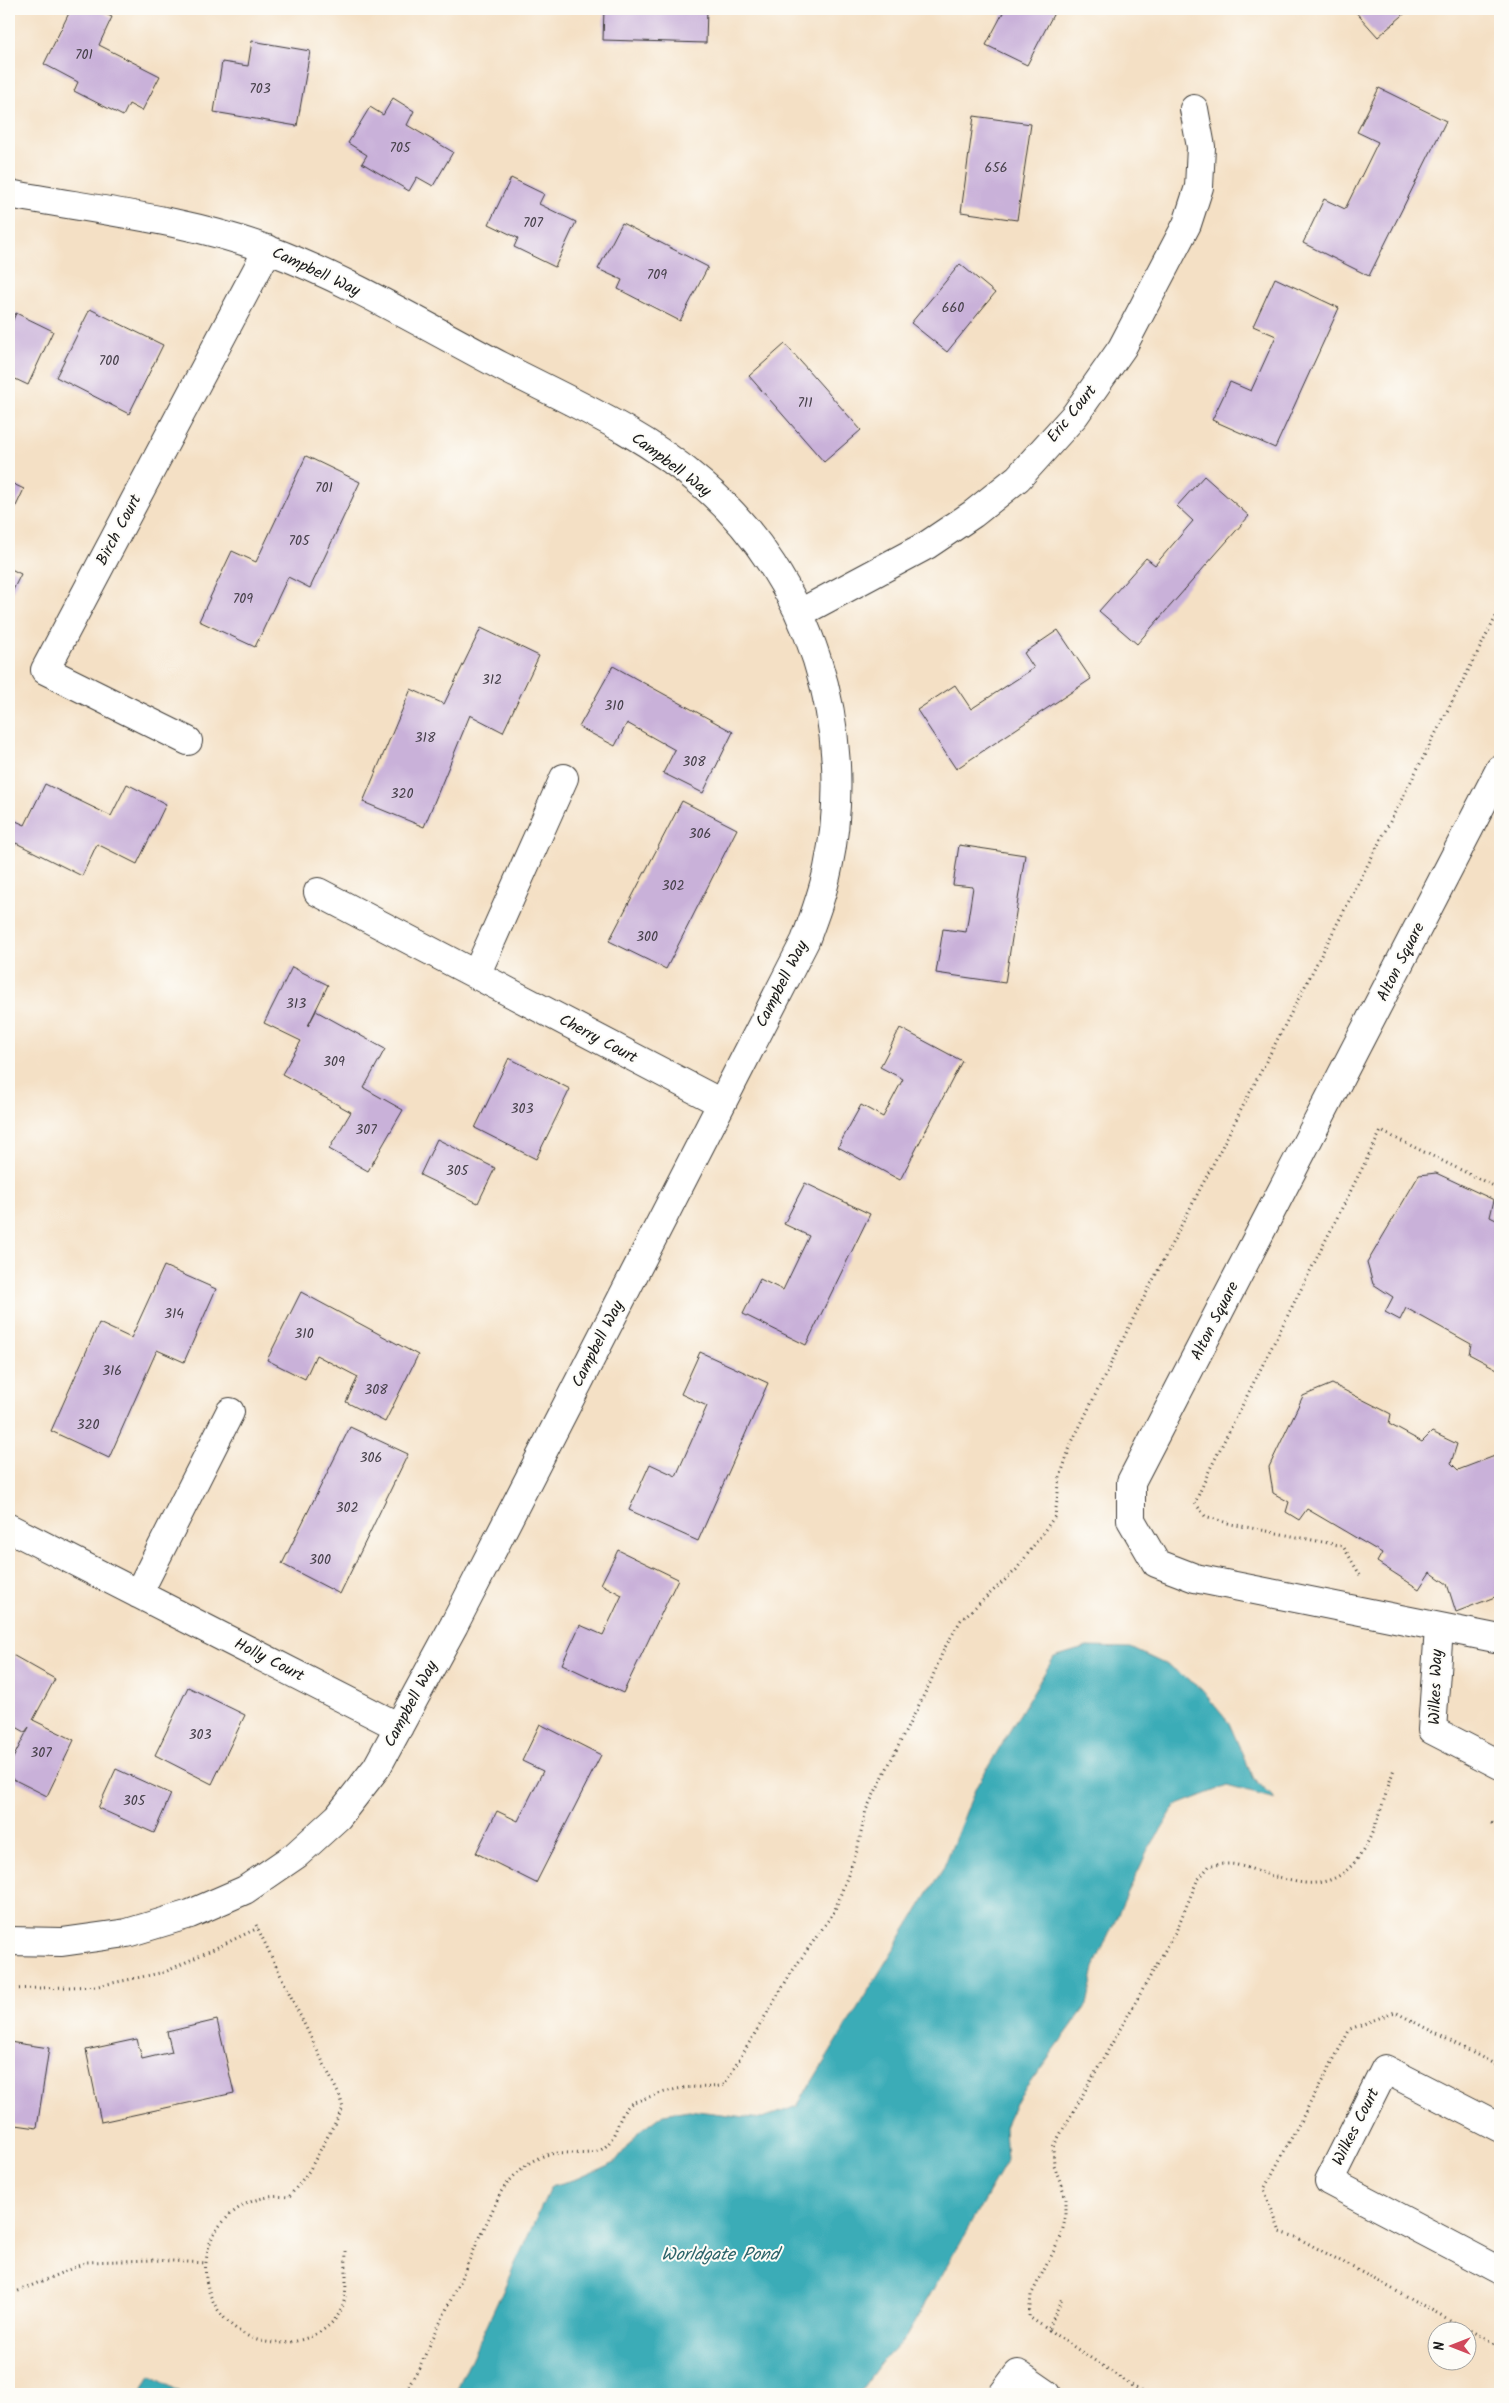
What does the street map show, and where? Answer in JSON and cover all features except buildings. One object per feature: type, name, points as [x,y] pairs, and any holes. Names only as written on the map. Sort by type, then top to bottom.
[{"type":"street","name":"Eric Court","points":[[800,613],[927,545],[973,514],[1018,478],[1075,415],[1122,348],[1187,224],[1200,186],[1202,147],[1194,109]]},
{"type":"street","name":"Campbell Way","points":[[9,194],[190,227],[268,250],[334,278],[646,441],[703,484],[747,529],[781,577],[811,639],[829,697],[837,760],[834,832],[828,870],[805,940],[458,1616],[377,1767],[338,1817],[296,1855],[245,1890],[190,1914],[126,1934],[62,1942],[9,1941]]},
{"type":"street","name":"Birch Court","points":[[188,741],[44,670],[268,250]]},
{"type":"street","name":"Alton Square","points":[[1500,769],[1131,1482],[1131,1520],[1156,1563],[1195,1578],[1500,1639]]},
{"type":"street","points":[[476,975],[564,778]]},
{"type":"street","name":"Cherry Court","points":[[318,892],[721,1103]]},
{"type":"street","points":[[138,1594],[230,1412]]},
{"type":"street","name":"Holly Court","points":[[9,1528],[399,1726]]},
{"type":"street","name":"Wilkes Way","points":[[1439,1628],[1432,1730],[1500,1765]]},
{"type":"street","name":"Wilkes Court","points":[[1500,2128],[1385,2069],[1329,2181],[1500,2271]]},
{"type":"street","points":[[1003,2394],[1018,2374],[1047,2394]]},
{"type":"path","points":[[403,2394],[419,2368],[501,2192],[510,2178],[523,2166],[543,2156],[559,2153],[586,2155],[602,2149],[613,2137],[617,2123],[631,2104],[684,2088],[709,2089],[724,2085],[791,1974],[834,1912],[857,1851],[866,1810],[930,1683],[944,1649],[961,1620],[1016,1570],[1055,1516],[1060,1477],[1071,1444],[1136,1313],[1500,609]]},
{"type":"path","points":[[1362,1579],[1343,1546],[1231,1524],[1205,1516],[1195,1503],[1213,1462],[1381,1132],[1500,1189]]},
{"type":"path","points":[[1145,2394],[1049,2328],[1029,2317],[1031,2295],[1061,2237],[1066,2215],[1066,2198],[1054,2165],[1053,2147],[1176,1931],[1197,1881],[1210,1865],[1235,1865],[1293,1882],[1319,1883],[1337,1878],[1354,1865],[1365,1849],[1394,1769]]},
{"type":"path","points":[[1492,1823],[1500,1827]]},
{"type":"path","points":[[254,1920],[340,2097],[343,2108],[297,2188],[289,2197],[273,2195],[252,2201],[225,2219],[213,2233],[206,2263],[208,2291],[218,2311],[232,2325],[252,2338],[273,2342],[296,2341],[316,2336],[335,2320],[343,2304],[346,2251]]},
{"type":"path","points":[[9,1990],[98,1986],[165,1972],[258,1928]]},
{"type":"path","points":[[9,2295],[87,2262],[154,2260],[206,2263]]},
{"type":"path","points":[[1049,2328],[1062,2298]]},
{"type":"water","name":"Worldgate Pond","points":[[1087,1647],[1131,1648],[1171,1667],[1201,1689],[1229,1723],[1253,1778],[1275,1799],[1227,1786],[1175,1806],[1147,1852],[1096,1962],[1087,2005],[1018,2099],[1005,2127],[1007,2160],[906,2337],[880,2364],[858,2394],[455,2394],[551,2186],[577,2179],[615,2162],[639,2132],[663,2114],[689,2110],[762,2119],[797,2106],[943,1869],[976,1787],[1054,1657]]},
{"type":"water","points":[[150,2375],[184,2394],[141,2394]]}]
